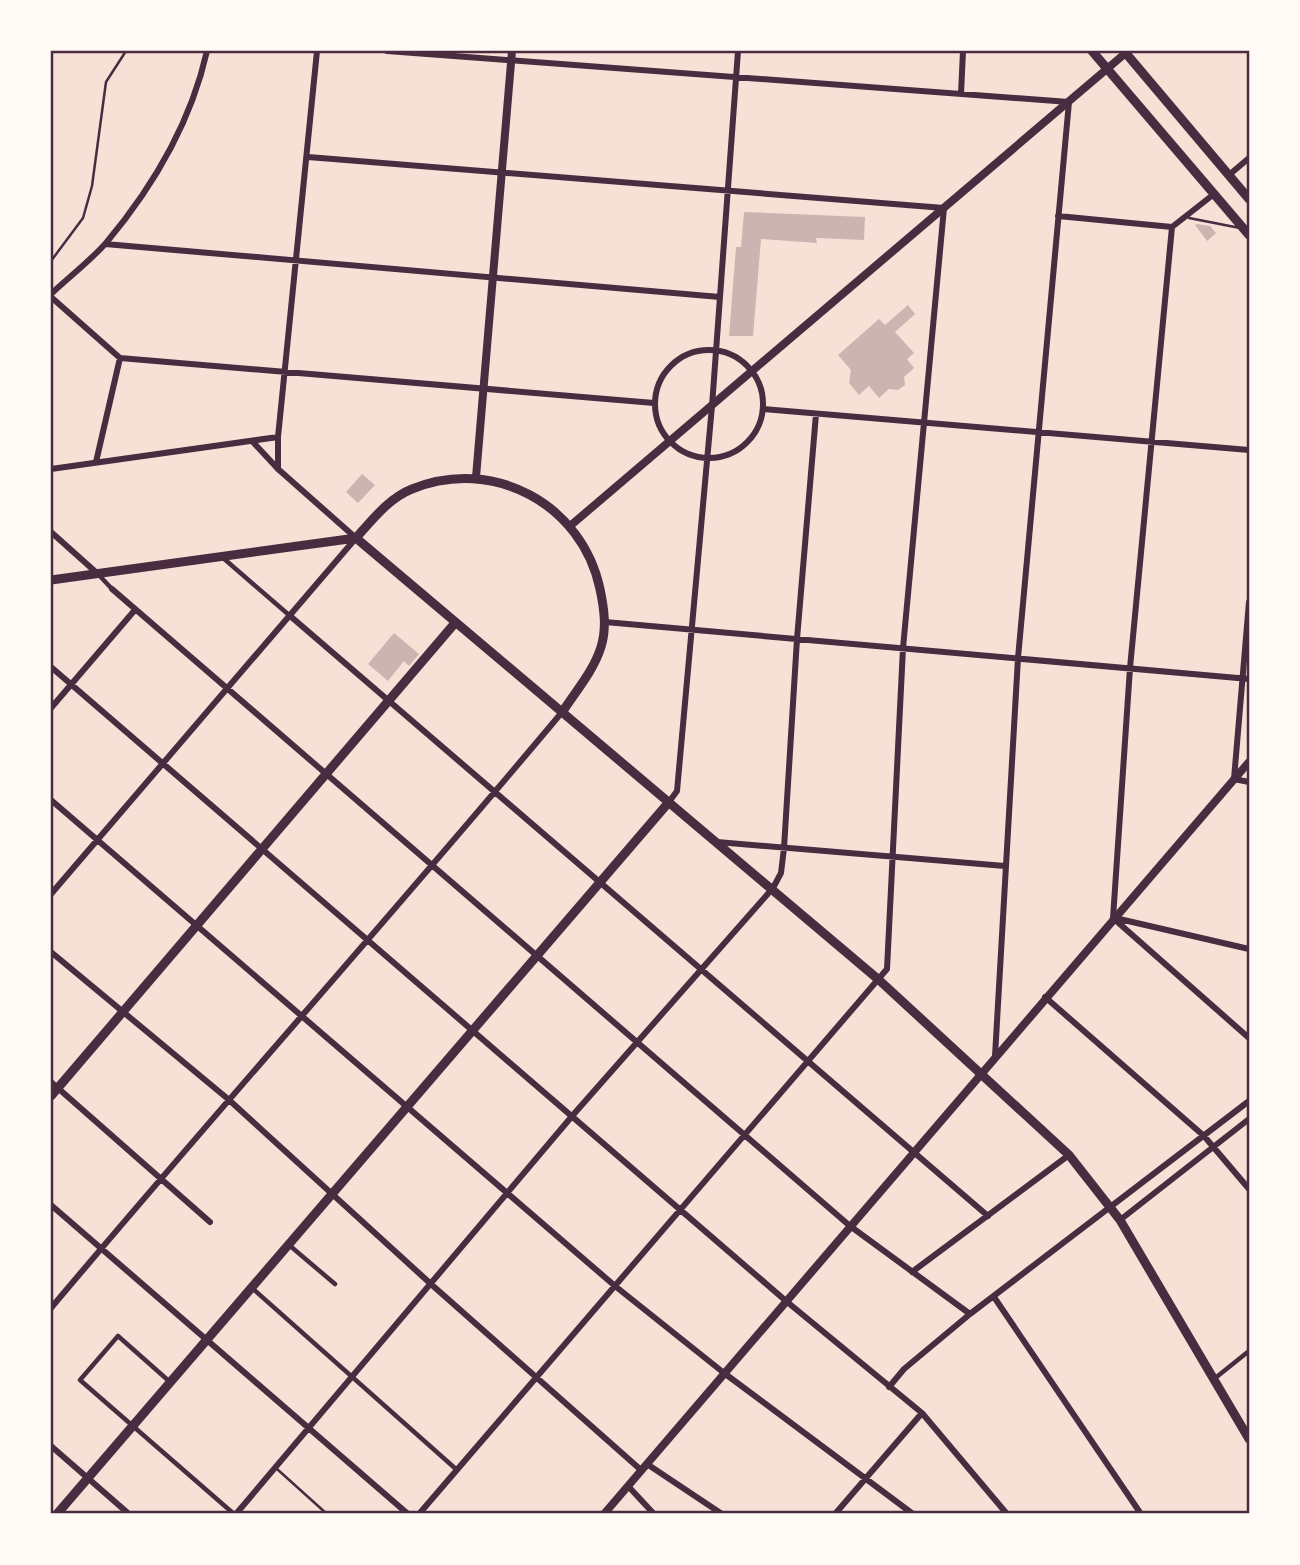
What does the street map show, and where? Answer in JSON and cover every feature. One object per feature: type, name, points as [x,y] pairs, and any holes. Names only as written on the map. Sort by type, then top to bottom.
[{"type":"main road","points":[[1092,51],[1247,232]]},
{"type":"main road","points":[[1126,51],[1249,199]]},
{"type":"main road","points":[[51,580],[356,538],[385,507],[412,489],[440,481],[476,477],[506,483],[531,494],[570,526],[596,569],[605,622],[601,647],[563,711]]},
{"type":"main road","points":[[356,538],[773,888],[1069,1155],[1120,1220],[1249,1439]]},
{"type":"main road","points":[[53,1089],[197,926],[455,623]]},
{"type":"main road","points":[[57,1514],[670,802]]},
{"type":"street","points":[[207,51],[198,91],[158,172],[105,244],[51,295],[120,358],[654,403]]},
{"type":"street","points":[[278,469],[278,437],[298,262],[317,51]]},
{"type":"street","points":[[387,51],[1069,102]]},
{"type":"street","points":[[476,477],[512,51]]},
{"type":"street","points":[[670,802],[677,791],[712,406],[738,51]]},
{"type":"street","points":[[961,94],[963,51]]},
{"type":"street","points":[[570,526],[1126,51]]},
{"type":"street","points":[[995,1056],[1018,658],[1069,102]]},
{"type":"street","points":[[308,157],[944,208]]},
{"type":"street","points":[[1229,175],[1249,158]]},
{"type":"street","points":[[1058,216],[1172,227],[1214,194]]},
{"type":"street","points":[[419,1514],[887,969],[890,858],[903,649],[944,208]]},
{"type":"street","points":[[1113,918],[1130,668],[1172,227]]},
{"type":"street","points":[[105,244],[720,297]]},
{"type":"street","points":[[715,348],[734,356],[753,371],[761,389],[763,409],[755,432],[740,449],[707,459],[685,453],[669,442],[658,425],[654,403],[662,376],[674,362],[697,351],[715,348]]},
{"type":"street","points":[[96,462],[120,358]]},
{"type":"street","points":[[763,409],[1249,450]]},
{"type":"street","points":[[170,1382],[118,1336],[80,1380],[235,1514],[432,1285],[572,1115],[773,888],[781,873],[785,848],[797,639],[816,414]]},
{"type":"street","points":[[51,469],[278,437]]},
{"type":"street","points":[[51,894],[356,538],[278,469],[252,441]]},
{"type":"street","points":[[51,532],[134,611],[538,955],[850,1226],[970,1314]]},
{"type":"street","points":[[221,556],[988,1216]]},
{"type":"street","points":[[1234,779],[1246,678],[1249,601]]},
{"type":"street","points":[[51,708],[134,611]]},
{"type":"street","points":[[605,622],[1246,678]]},
{"type":"street","points":[[51,667],[786,1301],[922,1413],[1007,1514]]},
{"type":"street","points":[[51,1308],[159,1177],[368,941],[563,711]]},
{"type":"street","points":[[604,1514],[1249,762]]},
{"type":"street","points":[[1234,779],[1249,782]]},
{"type":"street","points":[[51,800],[615,1286],[724,1373],[913,1514]]},
{"type":"street","points":[[718,842],[1005,866]]},
{"type":"street","points":[[1113,918],[1249,949]]},
{"type":"street","points":[[1113,918],[1249,1038]]},
{"type":"street","points":[[51,952],[228,1099],[432,1285],[644,1467],[722,1514]]},
{"type":"street","points":[[1045,998],[1204,1136],[1249,1189]]},
{"type":"street","points":[[53,1089],[210,1222]]},
{"type":"street","points":[[888,1387],[904,1369],[970,1314],[1249,1101]]},
{"type":"street","points":[[1120,1220],[1249,1119]]},
{"type":"street","points":[[912,1272],[1069,1155]]},
{"type":"street","points":[[51,1205],[408,1514]]},
{"type":"street","points":[[289,1245],[335,1283]]},
{"type":"street","points":[[251,1288],[457,1470]]},
{"type":"street","points":[[994,1297],[1141,1514]]},
{"type":"street","points":[[1214,1380],[1249,1351]]},
{"type":"street","points":[[835,1514],[922,1413]]},
{"type":"street","points":[[51,1446],[129,1514]]},
{"type":"street","points":[[628,1486],[654,1514]]},
{"type":"lane","points":[[51,261],[83,218],[92,186],[106,82],[127,51]]},
{"type":"lane","points":[[1185,217],[1247,232]]},
{"type":"lane","points":[[276,1468],[327,1514]]},
{"type":"building","points":[[744,212],[865,217],[864,240],[816,238],[817,243],[761,239],[753,336],[729,336],[736,247],[741,247]]},
{"type":"building","points":[[1195,225],[1210,226],[1216,233],[1207,241]]},
{"type":"building","points":[[908,305],[915,314],[895,332],[914,353],[907,359],[914,368],[904,377],[905,385],[898,390],[889,389],[879,398],[869,386],[859,395],[849,383],[851,370],[838,355],[879,319],[885,325]]},
{"type":"building","points":[[362,474],[375,485],[358,503],[346,492]]},
{"type":"building","points":[[394,633],[419,654],[409,666],[404,661],[388,681],[368,664]]}]
